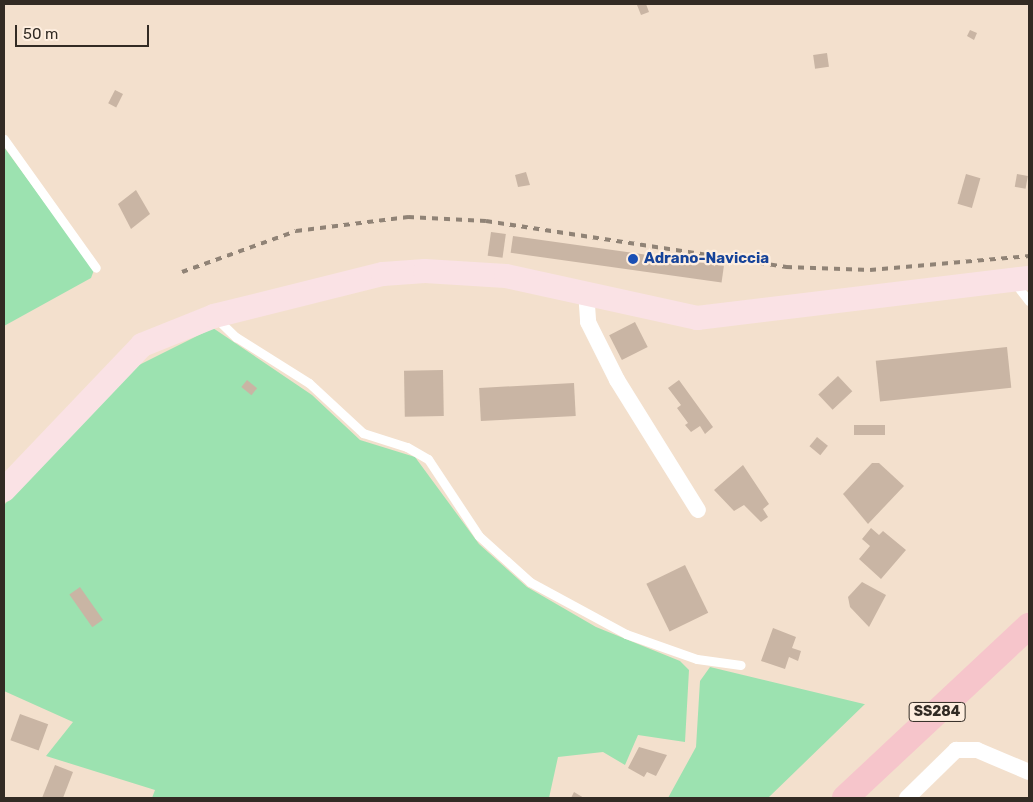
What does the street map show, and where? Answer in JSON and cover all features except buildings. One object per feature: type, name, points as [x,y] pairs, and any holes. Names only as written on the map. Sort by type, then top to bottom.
[{"type":"main road","points":[[4,490],[142,345],[214,316],[384,274],[425,271],[506,276],[586,291],[673,315],[717,318],[1021,279]]},
{"type":"main road","name":"SS284","points":[[845,798],[1029,626]]},
{"type":"street","points":[[586,291],[588,322],[617,380],[698,510]]},
{"type":"street","points":[[907,798],[956,750],[978,750],[1029,772]]},
{"type":"lane","points":[[4,139],[96,268]]},
{"type":"lane","points":[[1021,279],[1029,301]]},
{"type":"lane","points":[[214,316],[236,337],[309,383],[363,433],[407,447],[428,459],[480,536],[530,582],[626,634],[697,659],[741,665]]},
{"type":"green space","points":[[4,147],[94,270],[91,278],[4,326]]},
{"type":"green space","points":[[213,328],[312,395],[360,440],[415,457],[479,544],[527,587],[596,627],[680,661],[689,670],[685,742],[638,735],[625,765],[603,752],[558,757],[549,798],[152,798],[155,790],[46,756],[73,722],[4,691],[4,505],[131,369]]},
{"type":"green space","points":[[710,667],[865,704],[768,798],[668,798],[696,747],[700,681]]},
{"type":"railway","points":[[182,272],[296,231],[408,217],[486,221],[786,267],[870,270],[1029,256]]},
{"type":"place","name":"Adrano-Naviccia","points":[[633,259]]}]
